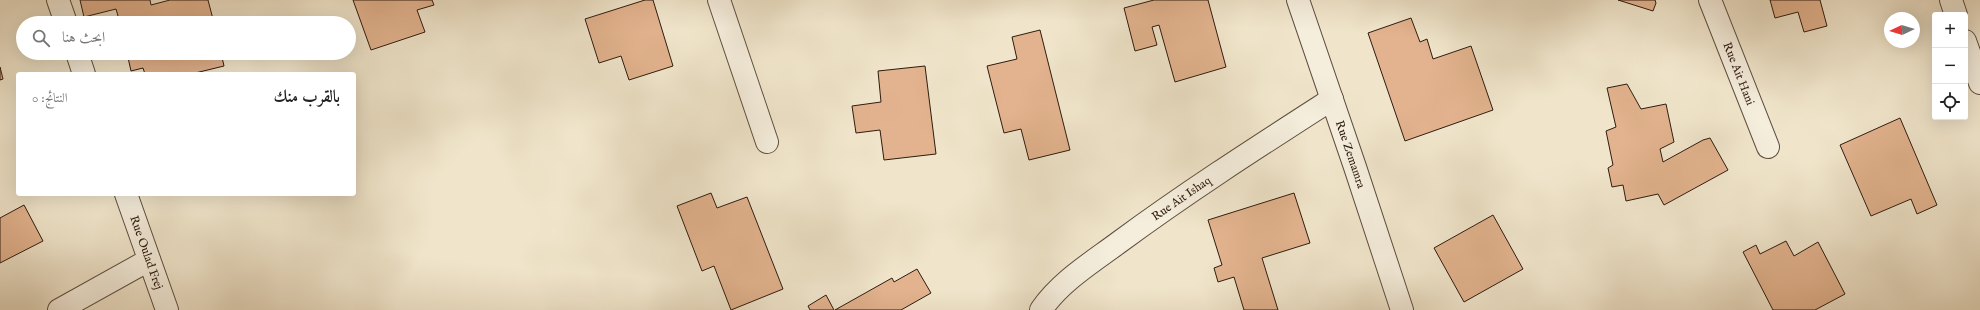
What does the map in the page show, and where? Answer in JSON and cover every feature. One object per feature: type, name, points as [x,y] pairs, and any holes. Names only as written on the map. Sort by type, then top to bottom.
[{"type":"street","points":[[58,0],[64,16]]},
{"type":"street","points":[[719,0],[767,142]]},
{"type":"street","name":"Rue Zemamra","points":[[1298,0],[1402,310]]},
{"type":"street","name":"Rue Ait Hani","points":[[1710,0],[1768,147]]},
{"type":"street","points":[[1951,0],[1955,12]]},
{"type":"street","points":[[1968,48],[1980,83]]},
{"type":"street","points":[[79,60],[83,72]]},
{"type":"street","name":"Rue Ait Ishaq","points":[[1041,310],[1058,290],[1070,279],[1142,225],[1203,182],[1332,99]]},
{"type":"street","name":"Rue Oulad Frej","points":[[127,196],[167,310]]},
{"type":"street","points":[[59,310],[149,260]]},
{"type":"building","points":[[80,0],[150,0],[151,5],[170,0],[208,0],[212,16],[118,16],[116,9],[84,16]]},
{"type":"building","points":[[353,0],[432,0],[434,5],[417,10],[425,32],[371,50]]},
{"type":"building","points":[[645,0],[653,0],[673,66],[629,80],[621,56],[599,63],[585,19]]},
{"type":"building","points":[[1154,0],[1208,0],[1226,67],[1175,82],[1159,25],[1152,27],[1157,45],[1135,51],[1124,8]]},
{"type":"building","points":[[1618,0],[1655,0],[1656,3],[1653,11]]},
{"type":"building","points":[[1770,0],[1820,0],[1827,26],[1804,32],[1798,12],[1775,18]]},
{"type":"building","points":[[1411,18],[1420,42],[1427,39],[1433,59],[1471,46],[1493,110],[1405,141],[1368,33]]},
{"type":"building","points":[[1040,30],[1070,150],[1029,160],[1021,129],[1004,133],[987,66],[1017,59],[1012,37]]},
{"type":"building","points":[[129,60],[223,60],[224,66],[199,72],[144,72],[143,68],[131,71]]},
{"type":"building","points":[[925,66],[936,154],[884,160],[880,130],[856,133],[852,106],[881,102],[878,71]]},
{"type":"building","points":[[0,67],[3,79],[0,80]]},
{"type":"building","points":[[1627,84],[1641,109],[1666,104],[1674,142],[1660,149],[1663,162],[1703,140],[1710,138],[1728,170],[1664,205],[1658,194],[1626,201],[1623,185],[1612,187],[1608,168],[1613,165],[1606,131],[1616,127],[1607,88]]},
{"type":"building","points":[[1900,118],[1937,205],[1917,214],[1911,199],[1871,216],[1840,145]]},
{"type":"building","points":[[711,193],[717,208],[747,197],[783,289],[731,310],[714,266],[702,271],[677,206]]},
{"type":"building","points":[[1294,193],[1310,243],[1262,258],[1278,310],[1244,310],[1234,277],[1218,282],[1214,268],[1222,265],[1208,220]]},
{"type":"building","points":[[24,205],[43,241],[0,263],[0,218]]},
{"type":"building","points":[[1493,215],[1523,269],[1464,302],[1434,248]]},
{"type":"building","points":[[1786,241],[1794,256],[1818,242],[1845,294],[1815,310],[1773,310],[1743,252],[1756,245],[1760,254]]},
{"type":"building","points":[[917,269],[931,293],[901,310],[835,310],[892,278],[894,282]]},
{"type":"building","points":[[826,295],[834,310],[810,310],[808,306]]}]
